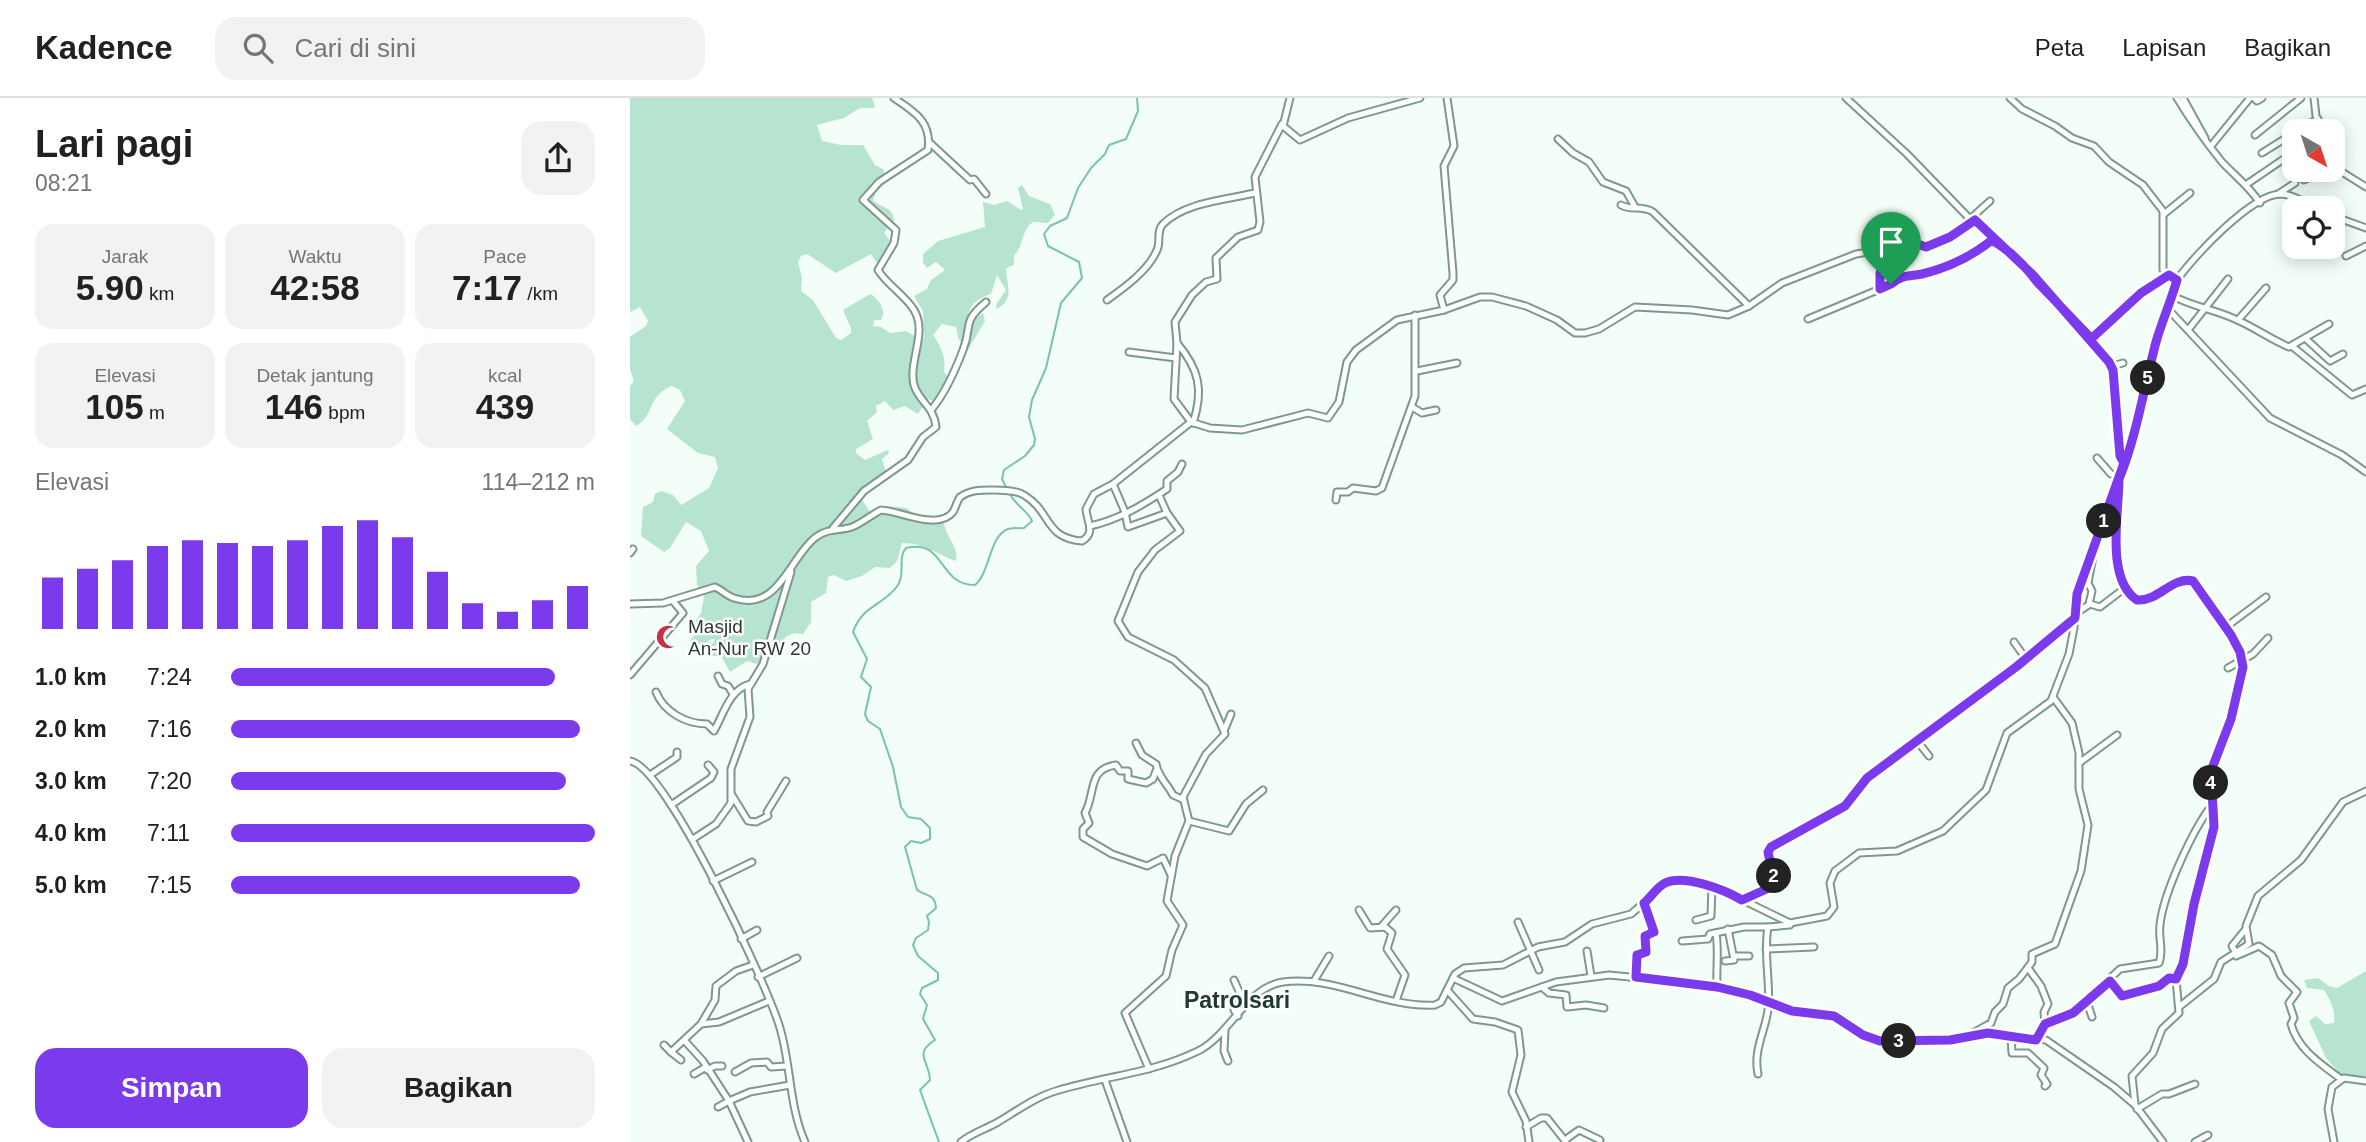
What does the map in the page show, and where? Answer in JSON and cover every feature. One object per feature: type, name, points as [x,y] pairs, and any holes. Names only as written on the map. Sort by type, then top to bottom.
[{"type":"street","points":[[831,531],[864,491],[908,460],[923,437],[936,428],[932,409],[914,384],[912,369],[918,341],[915,312],[878,270],[894,243],[896,230],[863,200],[879,182],[927,152],[929,142],[921,117],[894,98]]},
{"type":"street","points":[[1290,98],[1282,124],[1258,170],[1255,193],[1260,222],[1258,230],[1236,239],[1216,258],[1217,279],[1205,283],[1178,313],[1174,325],[1177,343],[1174,400],[1192,422],[1218,429],[1242,430],[1308,413],[1328,418],[1339,402],[1347,362],[1394,321],[1444,310],[1476,298],[1492,297],[1526,306],[1557,320],[1572,331],[1585,333],[1600,329],[1635,307],[1692,310],[1723,315],[1749,306],[1782,283],[1856,254],[1887,248],[1906,240],[1926,247],[1950,237],[1990,201]]},
{"type":"street","points":[[1282,124],[1287,131],[1302,140],[1348,118],[1420,98]]},
{"type":"street","points":[[1444,310],[1440,295],[1453,280],[1444,166],[1454,146],[1447,98]]},
{"type":"street","points":[[1846,98],[1907,154],[1992,240],[2033,275],[2112,366],[2120,456],[2124,463]]},
{"type":"street","points":[[2010,98],[2028,113],[2072,138],[2097,148],[2109,162],[2143,185],[2164,214],[2163,270],[2177,280]]},
{"type":"street","points":[[2177,98],[2200,136],[2205,138]]},
{"type":"street","points":[[2183,98],[2205,138],[2224,163],[2247,184],[2260,203]]},
{"type":"street","points":[[2211,146],[2252,98],[2257,101],[2262,98]]},
{"type":"street","points":[[2255,135],[2301,98]]},
{"type":"street","points":[[2314,98],[2318,119]]},
{"type":"street","points":[[1558,139],[1573,153],[1589,162],[1603,182],[1626,191],[1635,207]]},
{"type":"street","points":[[2262,153],[2282,141]]},
{"type":"street","points":[[929,142],[970,180],[974,179],[986,194]]},
{"type":"street","points":[[2247,184],[2282,160]]},
{"type":"street","points":[[2345,175],[2366,187]]},
{"type":"street","points":[[1682,941],[1708,939],[1710,935],[1744,926],[1768,927],[1825,918],[1834,907],[1831,878],[1835,871],[1855,855],[1864,852],[1897,851],[1947,828],[1986,790],[1995,759],[2007,733],[2045,708],[2053,696],[2069,654],[2075,616],[2074,601],[2120,478],[2157,340],[2177,280],[2205,246],[2238,217],[2295,183]]},
{"type":"street","points":[[1107,300],[1151,261],[1158,249],[1159,229],[1163,225],[1187,209],[1255,193]]},
{"type":"street","points":[[2164,214],[2190,193]]},
{"type":"street","points":[[2278,194],[2283,196]]},
{"type":"street","points":[[1621,205],[1628,209],[1635,207],[1653,212],[1749,306]]},
{"type":"street","points":[[2345,220],[2366,228]]},
{"type":"street","points":[[1808,319],[1880,289],[1902,275],[1921,274],[1973,255],[1992,240]]},
{"type":"street","points":[[2346,256],[2366,246]]},
{"type":"street","points":[[1880,289],[1880,273],[1888,261],[1887,248]]},
{"type":"street","points":[[2091,339],[2141,293],[2169,275]]},
{"type":"street","points":[[2188,330],[2228,279]]},
{"type":"street","points":[[2238,320],[2266,288]]},
{"type":"street","points":[[2173,296],[2190,306],[2205,307],[2238,320],[2265,337],[2293,347],[2352,395],[2366,389]]},
{"type":"street","points":[[932,409],[943,395],[962,352],[968,321],[986,302]]},
{"type":"street","points":[[2168,309],[2270,418],[2342,455],[2366,472]]},
{"type":"street","points":[[1336,500],[1337,492],[1348,492],[1353,488],[1376,491],[1382,488],[1412,407],[1417,371],[1415,315]]},
{"type":"street","points":[[2293,347],[2329,324]]},
{"type":"street","points":[[2305,338],[2330,361],[2343,354]]},
{"type":"street","points":[[630,604],[646,605],[673,601],[715,587],[733,598],[762,597],[780,584],[817,536],[854,526],[881,510],[923,519],[943,519],[954,511],[958,500],[965,494],[981,490],[1024,495],[1037,506],[1052,530],[1061,537],[1082,541],[1087,537],[1090,526],[1086,513],[1088,502],[1094,494],[1113,484],[1192,422],[1200,394],[1192,362],[1177,343]]},
{"type":"street","points":[[1129,352],[1176,358]]},
{"type":"street","points":[[1417,371],[1457,363]]},
{"type":"street","points":[[2112,366],[2123,363]]},
{"type":"street","points":[[1412,407],[1422,413],[1436,410]]},
{"type":"street","points":[[2097,458],[2111,474],[2120,478]]},
{"type":"street","points":[[1090,526],[1142,507],[1168,488],[1167,481],[1178,472],[1182,464]]},
{"type":"street","points":[[2120,478],[2116,554],[2124,588],[2137,600],[2146,600],[2174,584],[2190,579],[2196,583],[2226,627],[2242,659],[2242,673],[2233,712],[2211,771],[2212,836],[2201,873],[2183,964],[2176,979],[2179,1007],[2176,1016],[2161,1031],[2153,1053],[2132,1076],[2136,1107]]},
{"type":"street","points":[[1113,484],[1129,528],[1167,513]]},
{"type":"street","points":[[1149,1069],[1125,1013],[1167,975],[1172,950],[1183,925],[1168,904],[1171,875],[1189,821],[1182,799],[1206,754],[1225,737],[1205,688],[1178,663],[1128,638],[1118,621],[1138,572],[1155,550],[1179,533],[1159,495]]},
{"type":"street","points":[[1742,900],[1773,883],[1768,852],[1771,847],[1845,806],[1867,778],[2026,659],[2089,604],[2092,591],[2088,583],[2095,559],[2094,548]]},
{"type":"street","points":[[693,839],[710,830],[729,807],[732,795],[730,769],[750,718],[748,691],[763,664],[791,570]]},
{"type":"street","points":[[2089,604],[2099,608],[2124,588]]},
{"type":"street","points":[[2226,627],[2266,597]]},
{"type":"street","points":[[630,675],[683,613],[673,601]]},
{"type":"street","points":[[2228,668],[2253,654],[2268,638]]},
{"type":"street","points":[[2014,642],[2026,659]]},
{"type":"street","points":[[718,676],[733,694]]},
{"type":"street","points":[[656,692],[662,705],[685,722],[708,724],[717,733],[733,694],[740,687],[750,684]]},
{"type":"street","points":[[1966,1038],[1991,1023],[1996,1010],[2003,1004],[2008,988],[2032,962],[2032,954],[2055,944],[2081,871],[2088,825],[2079,789],[2079,763],[2072,723],[2053,696]]},
{"type":"street","points":[[1224,731],[1231,714]]},
{"type":"street","points":[[2079,763],[2117,735]]},
{"type":"street","points":[[1918,742],[1929,756]]},
{"type":"street","points":[[1136,743],[1142,755],[1156,764],[1153,779],[1146,783],[1128,779],[1128,771],[1120,771],[1116,765],[1098,773],[1093,779],[1091,802],[1085,813],[1088,823],[1083,829],[1083,837],[1112,854],[1147,866],[1163,858],[1171,875]]},
{"type":"street","points":[[650,775],[676,758],[677,752]]},
{"type":"street","points":[[630,761],[641,765],[650,775],[693,839],[753,965],[780,1029],[796,1117],[805,1142]]},
{"type":"street","points":[[671,805],[711,778],[714,772],[708,765]]},
{"type":"street","points":[[1156,771],[1168,784],[1173,795],[1182,799]]},
{"type":"street","points":[[732,795],[748,821],[757,822],[768,816],[767,812],[786,781]]},
{"type":"street","points":[[1189,821],[1229,831],[1246,804],[1263,790]]},
{"type":"street","points":[[2236,954],[2232,946],[2245,930],[2260,893],[2301,860],[2343,802],[2366,791]]},
{"type":"street","points":[[2045,1024],[2071,1014],[2120,969],[2159,963],[2160,926],[2171,885],[2191,842],[2213,805]]},
{"type":"street","points":[[713,881],[752,862]]},
{"type":"street","points":[[961,1142],[1043,1096],[1149,1069],[1201,1049],[1225,1030],[1262,991],[1272,985],[1314,981],[1396,1001],[1435,1005],[1441,1002],[1453,978],[1464,968],[1503,965],[1543,945],[1565,942],[1586,926],[1622,918],[1667,883],[1679,881],[1712,886],[1787,922],[1797,923]]},
{"type":"street","points":[[1696,920],[1711,916],[1712,886]]},
{"type":"street","points":[[1636,977],[1637,955],[1646,952],[1645,936],[1654,932],[1644,903]]},
{"type":"street","points":[[1359,910],[1370,928],[1385,927],[1391,932],[1387,949],[1405,973],[1396,1001]]},
{"type":"street","points":[[1381,927],[1396,910]]},
{"type":"street","points":[[1518,922],[1539,970]]},
{"type":"street","points":[[1758,1074],[1756,1053],[1769,1008],[1766,949],[1768,927]]},
{"type":"street","points":[[1725,961],[1733,961],[1736,948],[1728,929]]},
{"type":"street","points":[[741,939],[757,930]]},
{"type":"street","points":[[2179,1007],[2214,979],[2220,963],[2250,943],[2245,930]]},
{"type":"street","points":[[1716,933],[1719,951],[1716,957],[1717,987]]},
{"type":"street","points":[[2220,963],[2259,946],[2272,954],[2281,976],[2297,992],[2289,1003],[2294,1018],[2291,1024],[2305,1050],[2341,1079],[2366,1081]]},
{"type":"street","points":[[1766,949],[1814,947]]},
{"type":"street","points":[[1587,951],[1591,976]]},
{"type":"street","points":[[1314,981],[1329,956]]},
{"type":"street","points":[[1734,956],[1749,956]]},
{"type":"street","points":[[758,977],[797,958]]},
{"type":"street","points":[[671,1052],[701,1024],[715,1000],[716,986],[736,971],[753,965]]},
{"type":"street","points":[[2028,968],[2041,986],[2048,1004],[2044,1012],[2045,1024],[2036,1040]]},
{"type":"street","points":[[1453,978],[1502,1001],[1542,987],[1591,976],[1636,977],[1717,987],[1792,1011],[1834,1016],[1863,1035],[1880,1041],[1966,1038],[1988,1033],[2036,1040],[2053,1044],[2099,1075],[2136,1107],[2163,1142]]},
{"type":"street","points":[[2110,981],[2122,996],[2159,986],[2169,978],[2176,979]]},
{"type":"street","points":[[1234,980],[1242,998],[1234,1010],[1238,1016]]},
{"type":"street","points":[[1542,987],[1549,993],[1566,995],[1566,1007],[1586,1005],[1604,1008]]},
{"type":"street","points":[[1447,990],[1472,1019],[1517,1029],[1521,1051],[1512,1093],[1529,1142]]},
{"type":"street","points":[[701,1024],[719,1022],[769,1001]]},
{"type":"street","points":[[2087,1002],[2092,1017]]},
{"type":"street","points":[[1225,1030],[1224,1051],[1228,1061]]},
{"type":"street","points":[[2011,1037],[2011,1051],[2028,1053],[2044,1068],[2041,1075],[2047,1084],[2045,1086]]},
{"type":"street","points":[[684,1040],[694,1048],[729,1101],[748,1142]]},
{"type":"street","points":[[664,1045],[681,1060]]},
{"type":"street","points":[[735,1072],[751,1063],[767,1062],[771,1067],[787,1066]]},
{"type":"street","points":[[694,1074],[722,1066]]},
{"type":"street","points":[[2334,1142],[2328,1105],[2332,1087],[2341,1079]]},
{"type":"street","points":[[1105,1080],[1127,1142]]},
{"type":"street","points":[[2136,1107],[2160,1094],[2170,1094],[2195,1084]]},
{"type":"street","points":[[718,1107],[750,1092],[790,1085]]},
{"type":"street","points":[[1526,1127],[1541,1118],[1547,1118],[1566,1141],[1578,1130],[1600,1140]]},
{"type":"street","points":[[2195,1142],[2208,1135]]},
{"type":"green space","points":[[630,98],[872,98],[875,106],[873,108],[860,108],[844,118],[817,125],[822,141],[841,145],[863,145],[875,165],[883,169],[887,182],[876,192],[873,200],[889,209],[893,215],[894,220],[884,233],[891,242],[877,263],[871,254],[836,273],[807,254],[801,256],[798,262],[802,278],[801,291],[813,300],[836,338],[841,340],[851,333],[843,310],[870,294],[883,309],[883,317],[881,320],[874,320],[873,326],[881,327],[890,333],[906,331],[921,340],[924,338],[923,311],[914,296],[927,289],[931,280],[945,270],[936,262],[927,268],[923,263],[923,254],[938,241],[985,227],[983,202],[994,205],[1007,201],[1021,210],[1023,209],[1018,188],[1022,185],[1029,196],[1050,204],[1055,215],[1048,223],[1033,222],[1026,229],[1020,248],[1014,255],[1014,265],[1006,268],[1009,292],[1006,301],[996,309],[1006,290],[997,275],[991,294],[973,305],[968,317],[973,321],[983,313],[985,321],[967,350],[958,338],[956,327],[942,324],[933,335],[943,353],[944,372],[948,377],[935,402],[928,399],[918,414],[905,406],[893,410],[885,401],[876,406],[877,412],[867,421],[873,439],[856,449],[856,453],[865,460],[888,450],[889,453],[882,459],[886,473],[859,495],[870,512],[886,506],[907,508],[920,520],[944,522],[956,551],[956,561],[924,547],[902,543],[897,561],[890,568],[875,567],[862,576],[846,581],[834,575],[828,577],[826,593],[811,602],[811,622],[803,634],[794,633],[785,637],[783,652],[756,664],[747,661],[730,672],[721,656],[706,656],[715,639],[709,640],[705,648],[690,641],[697,631],[696,620],[701,613],[704,596],[697,585],[696,566],[709,551],[701,531],[686,522],[670,548],[664,552],[641,536],[643,507],[653,502],[655,494],[661,491],[673,495],[681,505],[709,488],[718,468],[715,457],[698,453],[667,429],[685,401],[680,390],[671,386],[663,391],[646,418],[636,426],[630,419],[630,386],[634,381],[630,369],[630,337],[646,326],[648,321],[640,307],[630,312]]},
{"type":"green space","points":[[2366,971],[2366,1076],[2341,1075],[2326,1058],[2309,1021],[2316,1016],[2325,1024],[2334,1023],[2332,1006],[2324,990],[2307,988],[2304,980],[2318,978],[2337,988]]},
{"type":"waterway","points":[[1007,489],[1002,479],[1004,470],[1025,456],[1034,445],[1029,417],[1032,400],[1046,368],[1061,303],[1082,278],[1079,262],[1048,246],[1044,234],[1050,226],[1067,218],[1078,188],[1109,145],[1126,139],[1138,111],[1137,98]]},
{"type":"waterway","points":[[939,1142],[920,1090],[930,1080],[923,1054],[935,1040],[923,1019],[927,1005],[920,994],[922,988],[938,980],[938,973],[918,956],[913,945],[916,938],[928,930],[927,916],[936,908],[932,897],[917,890],[905,847],[911,841],[921,843],[930,839],[930,828],[921,819],[908,817],[901,807],[893,767],[880,729],[868,721],[865,714],[871,687],[861,677],[867,659],[853,632],[862,616],[898,585],[902,556],[906,548],[919,547],[928,550],[954,578],[975,585],[1002,533],[1008,529],[1024,528],[1032,521],[1010,494]]},
{"type":"place","name":"Masjid An-Nur RW 20","points":[[668,637]]},
{"type":"district","name":"Patrolsari","points":[[1237,1000]]},
{"type":"route","points":[[1891,284],[1880,289],[1880,273],[1888,261],[1885,250],[1887,248],[1906,240],[1926,247],[1950,237],[1975,220],[1992,240],[2000,244],[2033,275],[2089,336],[2112,366],[2120,456],[2124,463],[2074,601],[2075,618],[2016,667],[1867,778],[1845,806],[1771,847],[1768,852],[1774,880],[1769,888],[1742,900],[1712,886],[1679,881],[1663,885],[1644,903],[1654,932],[1645,936],[1646,952],[1637,955],[1636,977],[1702,984],[1750,995],[1792,1011],[1834,1016],[1846,1021],[1863,1035],[1880,1041],[1950,1040],[1983,1033],[2036,1040],[2045,1024],[2073,1013],[2110,981],[2122,996],[2159,986],[2169,978],[2176,979],[2183,964],[2201,873],[2214,827],[2211,771],[2235,706],[2243,667],[2240,652],[2203,593],[2190,579],[2174,584],[2146,600],[2132,597],[2122,582],[2115,543],[2119,479],[2129,449],[2157,340],[2177,280],[2169,275],[2154,282],[2141,293],[2091,339],[2033,275],[2026,269],[2000,244],[1992,240],[1973,255],[1921,274],[1902,275],[1891,284]]}]
